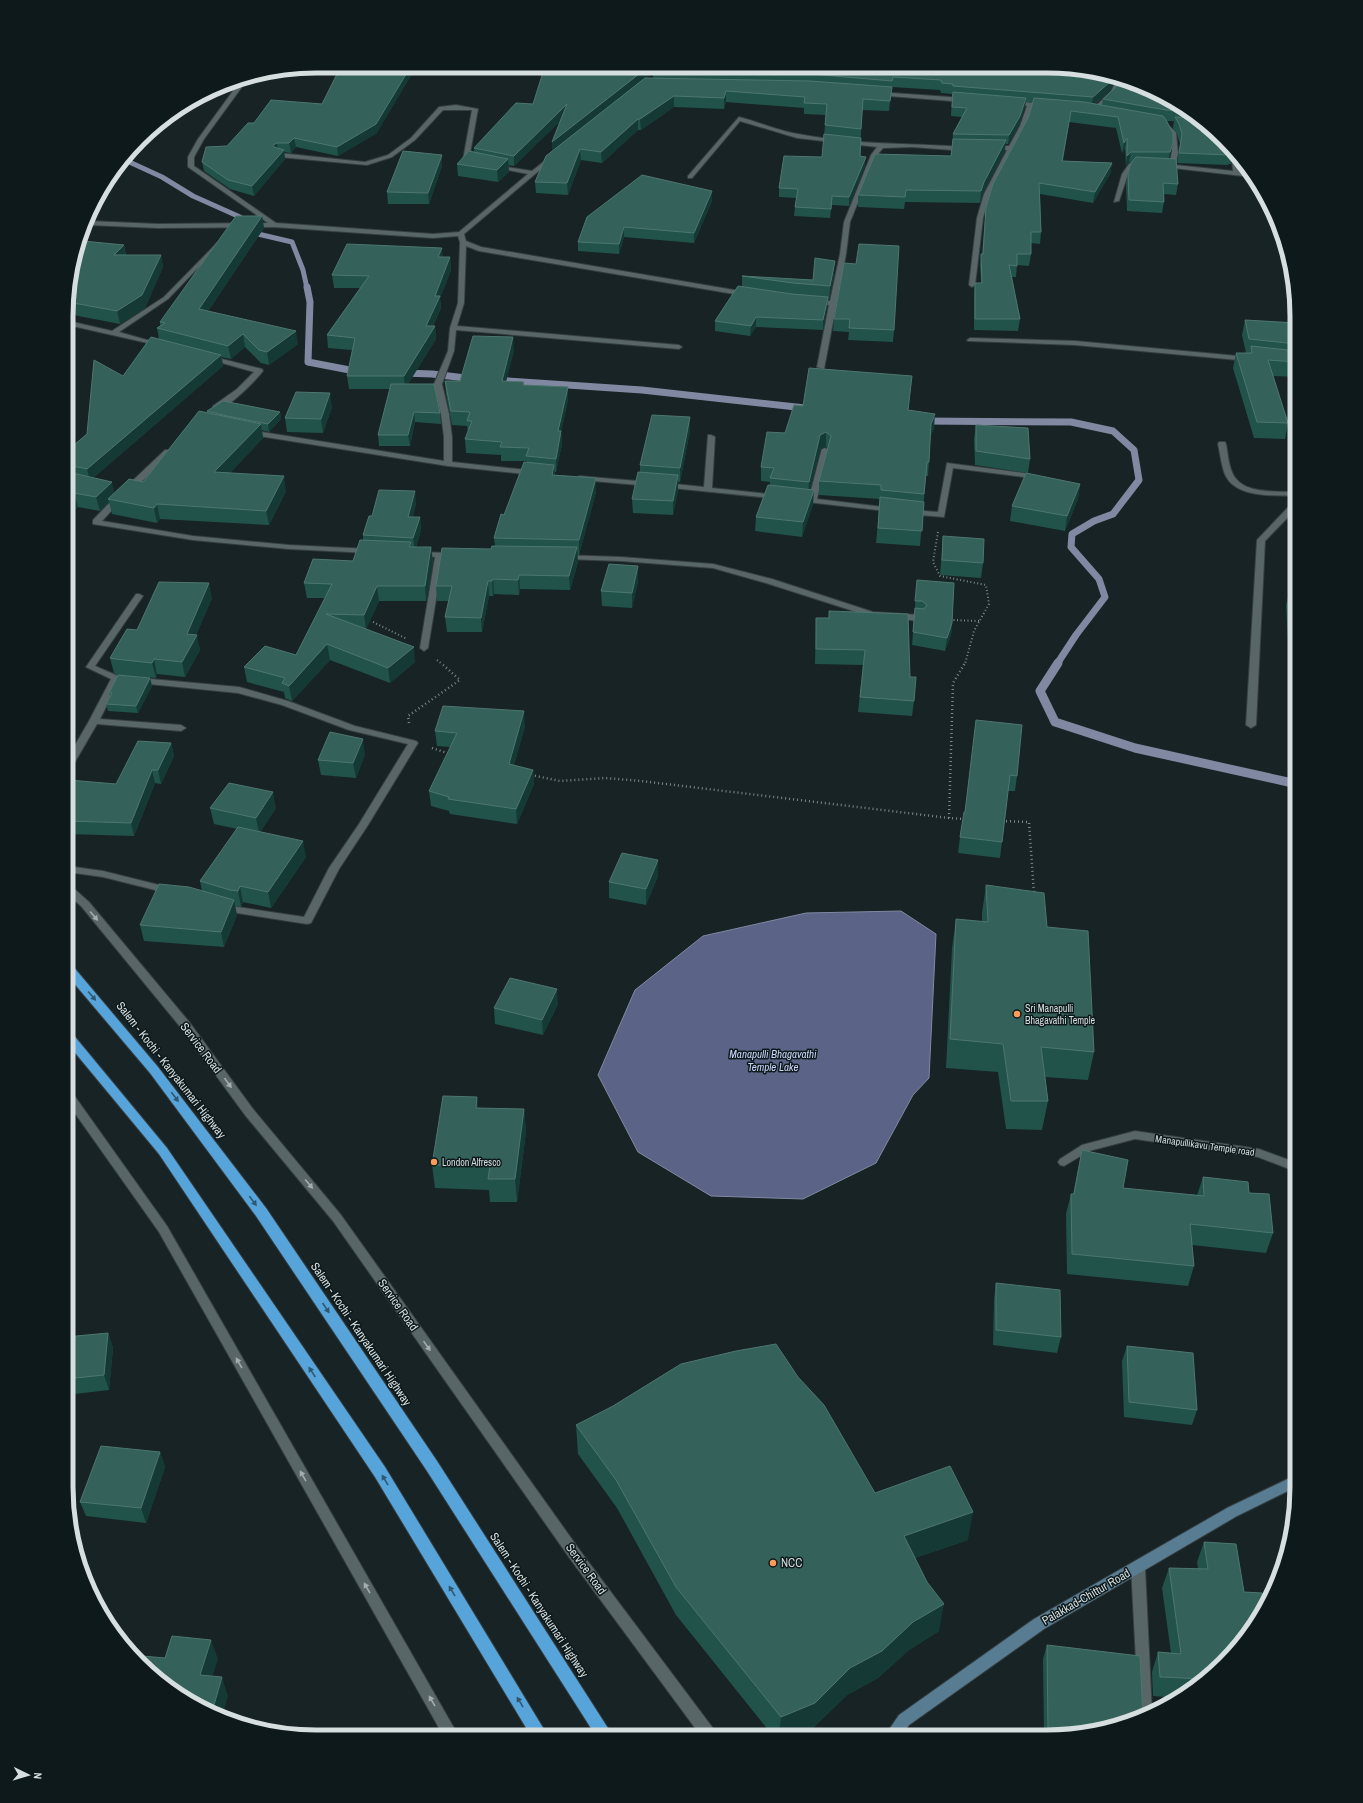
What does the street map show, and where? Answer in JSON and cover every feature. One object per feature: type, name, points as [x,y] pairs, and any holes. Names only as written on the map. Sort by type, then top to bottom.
[{"type":"highway","name":"Salem - Kochi - Kanyakumari Highway","points":[[73,974],[154,1070],[261,1212],[436,1473],[602,1730]]},
{"type":"highway","points":[[73,1042],[163,1151],[380,1472],[536,1730]]},
{"type":"main road","name":"Palakkad-Chittur Road","points":[[896,1730],[904,1720],[1039,1624],[1232,1512],[1290,1484]]},
{"type":"street","points":[[1100,112],[1090,111],[1114,93],[1117,83]]},
{"type":"street","points":[[240,85],[201,139],[191,157],[192,167],[274,225]]},
{"type":"street","points":[[868,93],[970,100]]},
{"type":"street","points":[[1007,103],[1053,107]]},
{"type":"street","points":[[972,285],[980,218],[987,194],[1023,126],[1030,105]]},
{"type":"street","points":[[279,155],[365,164],[390,156],[413,139],[441,108],[456,107],[475,109],[466,160],[481,163]]},
{"type":"street","points":[[690,177],[739,119],[797,136],[881,146],[912,145],[973,149]]},
{"type":"street","points":[[1157,122],[1171,124]]},
{"type":"street","points":[[1164,124],[1173,132],[1176,151],[1174,162],[1171,166]]},
{"type":"street","points":[[821,367],[843,254],[847,222],[874,155],[881,146]]},
{"type":"street","points":[[988,148],[1010,148]]},
{"type":"street","points":[[92,223],[230,229],[244,226],[274,225],[433,236],[461,234],[559,151]]},
{"type":"street","points":[[1234,161],[1236,174]]},
{"type":"street","points":[[488,164],[533,173]]},
{"type":"street","points":[[1116,201],[1125,174],[1131,165],[1149,166]]},
{"type":"street","points":[[1156,166],[1171,166],[1245,175]]},
{"type":"street","points":[[448,464],[447,429],[438,384],[451,351],[453,328],[461,303],[464,242],[461,234]]},
{"type":"street","points":[[113,333],[166,298],[221,241]]},
{"type":"street","points":[[464,242],[479,249],[756,295]]},
{"type":"street","points":[[805,301],[833,303]]},
{"type":"street","points":[[73,324],[166,347]]},
{"type":"street","points":[[453,328],[678,347]]},
{"type":"street","points":[[970,340],[1010,339],[1103,344],[1257,359]]},
{"type":"street","points":[[204,357],[259,371],[240,391],[211,412]]},
{"type":"street","points":[[243,431],[448,464],[539,474]]},
{"type":"street","points":[[708,488],[711,437]]},
{"type":"street","points":[[1222,444],[1228,473],[1239,487],[1259,492],[1290,494]]},
{"type":"street","points":[[174,446],[123,494],[96,522],[192,538],[289,548],[375,552]]},
{"type":"street","points":[[812,501],[826,450]]},
{"type":"street","points":[[577,478],[708,488],[941,515],[950,465],[1024,475]]},
{"type":"street","points":[[111,492],[123,494]]},
{"type":"street","points":[[1250,725],[1261,540],[1290,510]]},
{"type":"street","points":[[411,553],[463,555]]},
{"type":"street","points":[[424,648],[439,555]]},
{"type":"street","points":[[556,556],[712,566],[769,581],[872,614],[920,618]]},
{"type":"street","points":[[139,596],[90,667],[116,678],[239,690],[285,703],[352,728],[413,743],[363,825],[334,868],[307,921],[232,910],[217,905]]},
{"type":"street","points":[[73,757],[94,721],[116,678]]},
{"type":"street","points":[[94,721],[181,728]]},
{"type":"street","points":[[73,870],[103,874],[179,893]]},
{"type":"street","name":"Service Road","points":[[73,893],[85,904],[186,1026],[249,1112],[337,1218],[576,1556],[706,1730]]},
{"type":"street","points":[[73,1102],[163,1229],[448,1730]]},
{"type":"street","name":"Manapullikavu Temple road","points":[[1064,1162],[1086,1148],[1134,1135],[1259,1152],[1290,1165]]},
{"type":"street","points":[[1138,1567],[1145,1709]]},
{"type":"path","points":[[941,515],[933,562],[940,576],[986,585],[988,604],[974,631],[966,662],[953,683],[949,818]]},
{"type":"path","points":[[920,618],[979,621]]},
{"type":"path","points":[[373,622],[424,648],[460,680],[408,716],[413,743],[451,754]]},
{"type":"path","points":[[525,774],[560,782],[605,778],[641,781],[949,818],[971,819]]},
{"type":"path","points":[[1000,821],[1029,822],[1034,902]]},
{"type":"water","name":"Manapulli Bhagavathi Temple Lake","points":[[901,911],[936,934],[929,1078],[913,1095],[876,1163],[803,1199],[711,1196],[638,1152],[598,1075],[635,990],[703,936],[806,913]]},
{"type":"building","points":[[338,73],[407,73],[376,124],[337,147],[294,138],[289,143],[277,143],[273,145],[274,147],[284,150],[252,186],[228,180],[202,162],[206,147],[227,146],[248,123],[254,123],[271,100],[322,104]]},
{"type":"building","points":[[543,73],[640,73],[552,142],[567,104],[514,156],[474,148],[516,103],[533,104]]},
{"type":"building","points":[[732,73],[1047,73],[1078,75],[1111,81],[1093,97],[953,86],[953,84],[942,83],[941,80],[893,77],[892,81],[811,74]]},
{"type":"building","points":[[645,78],[810,81],[892,87],[890,101],[863,99],[861,129],[825,125],[827,104],[804,103],[805,97],[726,91],[724,98],[674,96],[638,119],[601,152],[580,149],[567,183],[535,182],[546,156]]},
{"type":"building","points":[[1119,84],[1154,98],[1176,110],[1166,110],[1103,99]]},
{"type":"building","points":[[953,92],[1026,98],[1020,116],[1009,135],[953,134],[967,108],[952,107]]},
{"type":"building","points":[[1034,98],[1084,102],[1163,116],[1173,133],[1173,143],[1170,152],[1131,152],[1127,156],[1127,138],[1124,143],[1118,117],[1071,111],[1062,161],[1112,163],[1095,192],[1039,183],[1041,232],[1031,232],[1031,254],[1017,254],[1017,266],[1009,265],[1020,319],[975,319],[975,283],[982,283],[981,254],[983,254],[986,207],[993,184],[1029,116]]},
{"type":"building","points":[[1175,117],[1187,118],[1207,133],[1229,155],[1179,153],[1182,134]]},
{"type":"building","points":[[824,134],[861,138],[860,156],[866,157],[849,197],[832,196],[831,209],[795,207],[798,189],[779,188],[784,156],[822,157]]},
{"type":"building","points":[[953,139],[1006,140],[984,182],[981,191],[906,190],[905,197],[858,195],[875,154],[951,156]]},
{"type":"building","points":[[403,151],[442,155],[428,193],[387,192]]},
{"type":"building","points":[[469,151],[508,159],[497,170],[457,164]]},
{"type":"building","points":[[1136,157],[1176,159],[1178,184],[1163,183],[1164,202],[1129,200],[1128,173],[1131,163]]},
{"type":"building","points":[[642,175],[712,191],[694,233],[624,227],[619,244],[578,242],[587,217]]},
{"type":"building","points":[[236,216],[262,216],[199,309],[296,331],[267,352],[259,350],[243,334],[228,346],[157,328],[165,323],[160,322]]},
{"type":"building","points":[[85,241],[124,245],[114,255],[161,255],[142,295],[117,311],[74,303],[75,285],[81,253]]},
{"type":"building","points":[[347,244],[442,248],[438,257],[450,257],[435,296],[440,296],[426,326],[435,326],[404,376],[347,376],[355,338],[327,335],[369,276],[332,275]]},
{"type":"building","points":[[859,244],[899,246],[894,330],[849,328],[850,319],[834,319],[844,263],[856,264]]},
{"type":"building","points":[[815,258],[835,261],[830,286],[742,276],[813,280]]},
{"type":"building","points":[[738,286],[792,294],[828,297],[823,320],[756,317],[751,326],[715,321]]},
{"type":"building","points":[[1245,320],[1290,323],[1290,343],[1249,339]]},
{"type":"building","points":[[473,336],[513,337],[502,381],[524,382],[523,385],[568,387],[558,431],[561,431],[556,459],[526,456],[529,448],[500,447],[502,442],[465,439],[472,421],[467,421],[470,412],[451,411],[445,381],[460,381]]},
{"type":"building","points":[[151,337],[221,355],[87,469],[73,466],[73,446],[87,434],[94,360],[123,376]]},
{"type":"building","points":[[1251,346],[1290,350],[1290,362],[1268,360],[1288,423],[1257,422],[1236,353],[1252,353]]},
{"type":"building","points":[[809,368],[912,376],[908,410],[935,414],[931,424],[929,462],[927,462],[924,494],[881,490],[881,485],[819,481],[831,436],[826,432],[820,435],[809,482],[770,478],[774,468],[761,467],[767,432],[785,433],[794,405],[803,406]]},
{"type":"building","points":[[391,384],[434,384],[440,413],[414,412],[408,435],[378,435]]},
{"type":"building","points":[[296,392],[330,393],[321,419],[285,418]]},
{"type":"building","points":[[223,401],[280,412],[268,424],[207,411]]},
{"type":"building","points":[[199,411],[261,424],[214,472],[284,476],[266,511],[157,504],[154,508],[108,499],[129,479],[143,482]]},
{"type":"building","points":[[652,415],[690,417],[680,468],[640,465]]},
{"type":"building","points":[[976,425],[1028,428],[1030,459],[976,451]]},
{"type":"building","points":[[524,462],[554,465],[552,475],[596,478],[579,540],[494,538],[501,514],[504,515]]},
{"type":"building","points":[[638,472],[678,475],[673,501],[632,499]]},
{"type":"building","points":[[73,473],[112,482],[96,497],[73,494]]},
{"type":"building","points":[[1026,473],[1080,484],[1067,516],[1012,506]]},
{"type":"building","points":[[768,485],[814,490],[803,522],[756,517]]},
{"type":"building","points":[[379,490],[415,491],[408,517],[420,517],[413,538],[363,535],[369,516],[372,516]]},
{"type":"building","points":[[880,497],[924,502],[922,531],[878,528]]},
{"type":"building","points":[[943,536],[984,539],[983,563],[942,560]]},
{"type":"building","points":[[360,540],[411,542],[409,547],[431,547],[425,586],[377,586],[364,615],[326,614],[414,647],[388,668],[327,644],[289,686],[282,683],[285,678],[244,667],[265,646],[296,655],[332,584],[304,583],[313,559],[353,561]]},
{"type":"building","points":[[492,546],[577,547],[569,576],[519,575],[518,580],[493,579],[492,581],[488,581],[481,618],[445,617],[452,586],[436,586],[442,548],[491,549]]},
{"type":"building","points":[[609,564],[638,566],[632,593],[601,591]]},
{"type":"building","points":[[917,580],[954,583],[952,623],[947,638],[913,632],[915,608],[924,609],[927,605],[922,601],[915,601]]},
{"type":"building","points":[[159,582],[209,583],[187,634],[197,635],[182,662],[154,659],[152,663],[110,658],[127,629],[137,630]]},
{"type":"building","points":[[829,611],[908,614],[910,677],[916,677],[914,701],[860,697],[865,650],[816,649],[816,618],[829,618]]},
{"type":"building","points":[[118,675],[150,678],[136,706],[106,704],[112,693],[109,693]]},
{"type":"building","points":[[443,706],[524,711],[509,764],[533,770],[516,809],[448,799],[449,797],[429,791],[457,733],[435,731]]},
{"type":"building","points":[[976,720],[1022,725],[1017,776],[1010,775],[1002,842],[960,837],[965,812]]},
{"type":"building","points":[[330,732],[363,739],[353,763],[318,760]]},
{"type":"building","points":[[138,741],[171,743],[158,770],[152,770],[131,823],[73,821],[73,780],[116,784]]},
{"type":"building","points":[[229,783],[273,792],[256,818],[210,808]]},
{"type":"building","points":[[238,827],[303,841],[268,892],[240,886],[238,891],[230,890],[200,881]]},
{"type":"building","points":[[622,853],[658,860],[646,889],[609,882]]},
{"type":"building","points":[[159,884],[189,887],[234,900],[221,932],[140,925]]},
{"type":"building","name":"Sri Manapulli Bhagavathi Temple","points":[[986,885],[1044,893],[1047,927],[1088,931],[1094,1052],[1041,1047],[1048,1101],[1011,1101],[1003,1044],[950,1039],[956,919],[988,922]]},
{"type":"building","points":[[510,978],[557,989],[542,1020],[494,1008]]},
{"type":"building","points":[[443,1096],[477,1097],[476,1108],[524,1109],[515,1179],[488,1179],[490,1166],[432,1165]]},
{"type":"building","points":[[1082,1150],[1128,1160],[1123,1188],[1204,1196],[1203,1177],[1248,1182],[1249,1193],[1269,1194],[1273,1233],[1190,1224],[1194,1266],[1072,1254],[1071,1194],[1074,1194]]},
{"type":"building","points":[[996,1283],[1060,1290],[1061,1337],[996,1330]]},
{"type":"building","points":[[108,1333],[104,1375],[73,1378],[73,1336]]},
{"type":"building","name":"NCC","points":[[776,1344],[798,1377],[824,1405],[875,1493],[950,1466],[973,1512],[904,1536],[927,1582],[944,1604],[913,1622],[882,1651],[850,1668],[815,1703],[781,1717],[676,1587],[616,1480],[576,1425],[613,1406],[681,1364],[736,1351]]},
{"type":"building","points":[[1127,1346],[1193,1353],[1197,1410],[1129,1402]]},
{"type":"building","points":[[101,1446],[160,1452],[141,1508],[80,1502]]},
{"type":"building","points":[[1204,1542],[1236,1544],[1244,1592],[1262,1593],[1263,1597],[1240,1635],[1219,1659],[1197,1679],[1160,1677],[1158,1652],[1181,1654],[1169,1568],[1208,1569]]},
{"type":"building","points":[[172,1636],[211,1640],[200,1675],[222,1677],[213,1707],[168,1680],[141,1656],[165,1658]]},
{"type":"building","points":[[1047,1645],[1140,1656],[1143,1710],[1110,1722],[1078,1728],[1048,1730]]},
{"type":"waterway","points":[[128,162],[162,177],[193,196],[240,217],[258,234],[292,242],[303,270],[307,288]]},
{"type":"waterway","points":[[307,287],[310,302],[308,362],[360,372]]},
{"type":"waterway","points":[[403,373],[432,374],[474,379]]},
{"type":"waterway","points":[[495,380],[642,390],[805,408]]},
{"type":"waterway","points":[[923,421],[1071,422],[1113,431],[1134,450],[1139,480],[1113,514],[1094,521],[1072,534],[1071,547],[1099,579],[1105,597],[1076,635],[1057,664]]},
{"type":"waterway","points":[[1058,663],[1040,691],[1055,722],[1135,748],[1290,782]]},
{"type":"place","name":"Sri Manapulli Bhagavathi Temple","points":[[1017,1014]]},
{"type":"place","name":"London Alfresco","points":[[434,1162]]},
{"type":"place","name":"NCC","points":[[773,1563]]}]
